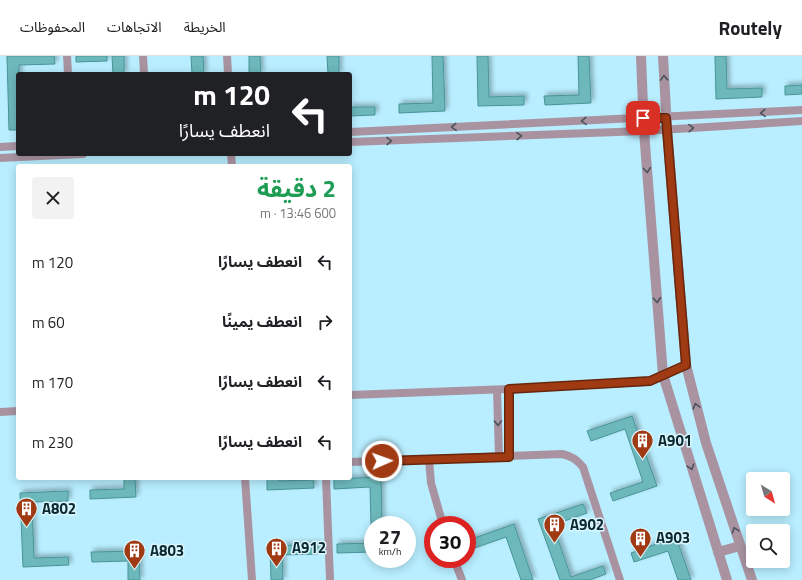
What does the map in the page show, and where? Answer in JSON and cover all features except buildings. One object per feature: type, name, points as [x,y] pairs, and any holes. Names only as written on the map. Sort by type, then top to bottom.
[{"type":"street","points":[[67,56],[68,72]]},
{"type":"street","points":[[143,56],[144,72]]},
{"type":"street","points":[[227,56],[228,72]]},
{"type":"street","points":[[641,56],[643,118],[663,376],[727,580]]},
{"type":"street","points":[[663,56],[666,129],[686,365],[706,443],[752,580]]},
{"type":"street","points":[[352,132],[666,118],[802,110]]},
{"type":"street","points":[[352,142],[644,131],[802,121]]},
{"type":"street","points":[[0,147],[16,146]]},
{"type":"street","points":[[0,158],[42,156]]},
{"type":"street","points":[[352,395],[497,390],[645,382],[663,376],[686,365]]},
{"type":"street","points":[[509,389],[509,457]]},
{"type":"street","points":[[497,390],[499,457]]},
{"type":"street","points":[[0,412],[16,411]]},
{"type":"street","points":[[352,462],[562,454],[570,456],[583,467],[620,580]]},
{"type":"street","points":[[429,460],[431,483],[440,516]]},
{"type":"street","points":[[245,480],[252,580]]},
{"type":"street","points":[[326,480],[330,580]]},
{"type":"street","points":[[718,552],[740,546]]},
{"type":"street","points":[[457,568],[462,580]]},
{"type":"place","name":"A901","points":[[642,460]]},
{"type":"place","name":"A802","points":[[27,528]]},
{"type":"place","name":"A902","points":[[554,544]]},
{"type":"place","name":"A903","points":[[640,558]]},
{"type":"place","name":"A912","points":[[276,568]]},
{"type":"place","name":"A803","points":[[134,570]]},
{"type":"route","points":[[382,461],[509,457],[509,389],[645,382],[686,365],[666,118],[643,118]]}]
